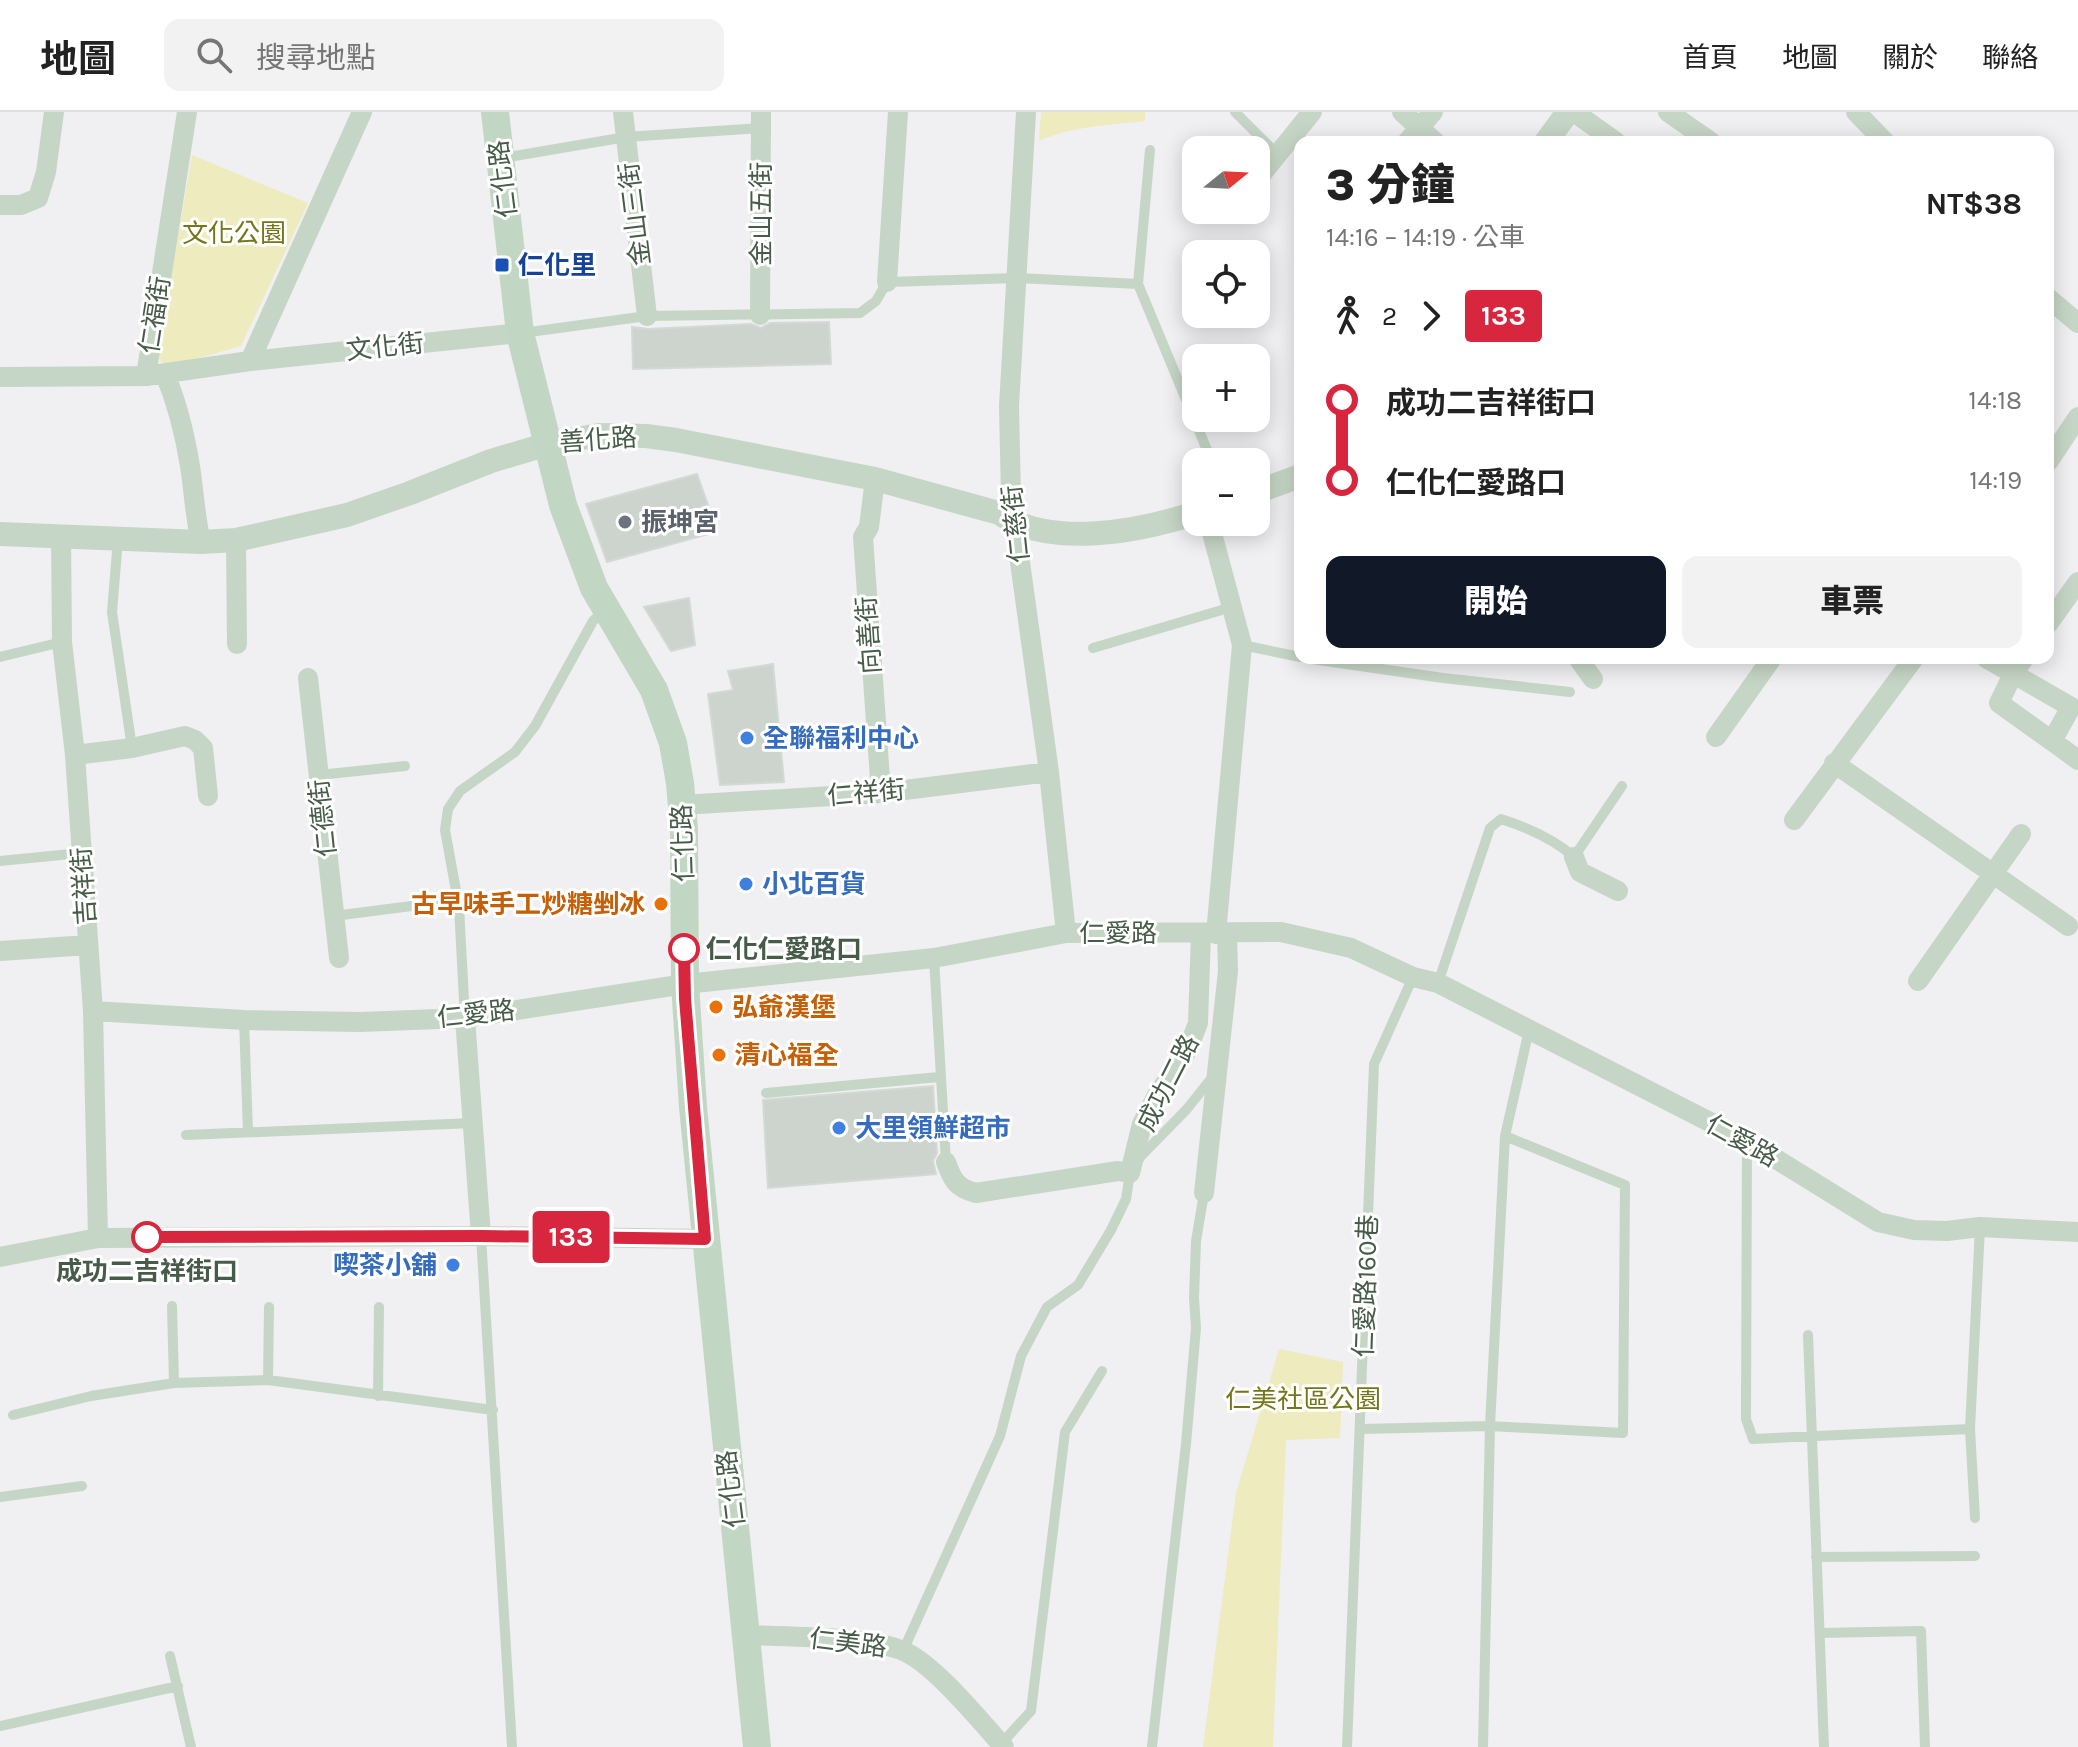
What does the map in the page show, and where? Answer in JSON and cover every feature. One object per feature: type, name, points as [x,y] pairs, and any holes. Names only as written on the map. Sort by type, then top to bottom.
[{"type":"main road","name":"仁化路","points":[[495,112],[520,333],[571,530],[605,609],[632,650],[664,715],[673,743],[682,805],[685,984],[705,1239],[748,1635],[757,1747]]},
{"type":"street","points":[[0,205],[21,205],[38,198],[46,172],[54,112]]},
{"type":"street","name":"仁福街","points":[[156,375],[187,112]]},
{"type":"street","points":[[250,361],[362,112]]},
{"type":"street","name":"金山三街","points":[[623,112],[647,316]]},
{"type":"street","points":[[887,282],[898,112]]},
{"type":"street","name":"仁慈街","points":[[1026,112],[1009,406],[1013,523],[1049,772],[1066,933]]},
{"type":"street","points":[[1270,164],[1312,112]]},
{"type":"street","points":[[1402,112],[1413,135],[1433,112]]},
{"type":"street","points":[[1550,136],[1568,112]]},
{"type":"street","points":[[1574,112],[1608,136]]},
{"type":"street","points":[[1668,112],[1702,136]]},
{"type":"street","points":[[1856,112],[1879,136]]},
{"type":"street","name":"金山五街","points":[[760,315],[761,120]]},
{"type":"street","points":[[2054,303],[2078,323]]},
{"type":"street","name":"文化街","points":[[0,377],[156,375],[250,361],[520,333]]},
{"type":"street","points":[[156,375],[174,396],[190,467],[201,542]]},
{"type":"street","points":[[2054,453],[2078,417]]},
{"type":"street","name":"善化路","points":[[0,534],[201,542],[236,540],[357,512],[491,461],[548,444],[599,435],[646,436],[875,479],[999,513],[1013,523],[1057,533],[1093,533],[1145,527],[1182,517]]},
{"type":"street","points":[[1270,487],[1294,478]]},
{"type":"street","name":"向善街","points":[[875,479],[869,527],[863,537],[881,793]]},
{"type":"street","name":"吉祥街","points":[[61,535],[62,642],[75,755],[93,1011],[98,1238]]},
{"type":"street","name":"成功二路","points":[[1130,1173],[1142,1124],[1188,1049],[1198,1023],[1215,933],[1242,645],[1213,536]]},
{"type":"street","points":[[236,540],[237,644]]},
{"type":"street","points":[[2054,616],[2078,582]]},
{"type":"street","points":[[1582,664],[1593,679]]},
{"type":"street","points":[[1716,737],[1768,664]]},
{"type":"street","points":[[1794,820],[1909,664]]},
{"type":"street","points":[[2052,741],[2071,707],[2018,666],[1999,703],[2078,760]]},
{"type":"street","name":"仁德街","points":[[308,678],[339,958]]},
{"type":"street","points":[[75,755],[132,748],[185,736],[203,748],[208,796]]},
{"type":"street","points":[[1834,763],[2068,926]]},
{"type":"street","name":"仁祥街","points":[[682,805],[881,793],[1049,772]]},
{"type":"street","points":[[1918,981],[2021,834]]},
{"type":"street","points":[[1574,857],[1580,872],[1618,891]]},
{"type":"street","name":"仁愛路","points":[[93,1011],[244,1020],[360,1022],[465,1018],[685,984],[934,958],[1066,933],[1281,932],[1351,948],[1413,977],[1438,983],[1747,1141],[1878,1222],[1914,1230],[1947,1231],[1980,1227],[2078,1232]]},
{"type":"street","name":"成功二路","points":[[1204,1193],[1228,971],[1215,933]]},
{"type":"street","points":[[0,951],[88,945]]},
{"type":"street","points":[[465,1018],[481,1236]]},
{"type":"street","points":[[946,1162],[953,1181],[976,1193],[1118,1171],[1130,1173]]},
{"type":"street","points":[[0,1257],[98,1238],[481,1236],[705,1239]]},
{"type":"street","name":"仁美路","points":[[748,1635],[851,1642],[903,1651],[922,1662],[1001,1746]]},
{"type":"lane","points":[[1235,112],[1278,155]]},
{"type":"lane","points":[[501,159],[626,137],[761,120]]},
{"type":"lane","points":[[1150,150],[1138,284],[1206,448]]},
{"type":"lane","points":[[520,333],[647,316],[860,313],[876,301],[887,282],[1018,278],[1138,284]]},
{"type":"lane","points":[[119,537],[112,612],[132,748]]},
{"type":"lane","points":[[1093,648],[1232,607]]},
{"type":"lane","points":[[465,1018],[458,900],[445,830],[448,809],[460,791],[515,752],[535,726],[593,621],[605,609]]},
{"type":"lane","points":[[0,657],[62,642]]},
{"type":"lane","points":[[1242,645],[1294,656]]},
{"type":"lane","points":[[1345,664],[1570,692]]},
{"type":"lane","points":[[319,775],[405,766]]},
{"type":"lane","points":[[1438,983],[1490,828],[1501,819],[1514,823],[1562,846],[1574,857],[1622,786]]},
{"type":"lane","points":[[0,861],[81,853]]},
{"type":"lane","points":[[334,916],[458,900]]},
{"type":"lane","points":[[934,958],[946,1162]]},
{"type":"lane","name":"仁愛路160巷","points":[[1347,1747],[1374,1064],[1413,977]]},
{"type":"lane","points":[[244,1020],[248,1132]]},
{"type":"lane","points":[[1483,1747],[1490,1426],[1505,1136],[1529,1030]]},
{"type":"lane","points":[[903,1651],[1000,1436],[1021,1356],[1047,1307],[1078,1285],[1126,1199],[1130,1173],[1141,1156],[1187,1109],[1217,1072]]},
{"type":"lane","points":[[766,1093],[939,1077]]},
{"type":"lane","points":[[186,1135],[473,1123]]},
{"type":"lane","points":[[1361,1429],[1490,1426],[1623,1433],[1625,1185],[1505,1136]]},
{"type":"lane","points":[[1747,1141],[1746,1419],[1753,1439],[1970,1429]]},
{"type":"lane","points":[[1152,1747],[1186,1444],[1196,1328],[1196,1241],[1204,1193]]},
{"type":"lane","points":[[1975,1518],[1970,1429],[1980,1227]]},
{"type":"lane","points":[[481,1236],[512,1747]]},
{"type":"lane","points":[[172,1306],[174,1383]]},
{"type":"lane","points":[[268,1380],[269,1307]]},
{"type":"lane","points":[[378,1396],[379,1307]]},
{"type":"lane","points":[[1808,1335],[1824,1747]]},
{"type":"lane","points":[[1001,1746],[1031,1711],[1065,1432],[1102,1371]]},
{"type":"lane","points":[[13,1415],[91,1396],[174,1383],[268,1380],[493,1410]]},
{"type":"lane","points":[[0,1497],[82,1486]]},
{"type":"lane","points":[[1816,1557],[1975,1556]]},
{"type":"lane","points":[[1820,1633],[1921,1631],[1925,1747]]},
{"type":"lane","points":[[170,1656],[191,1747]]},
{"type":"lane","points":[[0,1726],[178,1686]]},
{"type":"green space","points":[[1041,112],[1145,112],[1145,121],[1078,129],[1039,141]]},
{"type":"green space","name":"文化公園","points":[[192,155],[308,203],[241,346],[167,367],[157,357]]},
{"type":"green space","name":"仁美社區公園","points":[[1279,1349],[1343,1362],[1340,1438],[1286,1440],[1273,1747],[1203,1747],[1236,1493]]},
{"type":"building","points":[[829,322],[831,364],[633,369],[632,327],[648,329],[751,324],[761,328],[770,323]]},
{"type":"building","name":"振坤宮","points":[[697,474],[708,505],[700,508],[708,534],[607,562],[586,504]]},
{"type":"building","points":[[689,598],[695,645],[671,651],[644,607]]},
{"type":"building","name":"全聯福利中心","points":[[773,664],[784,782],[720,785],[708,694],[733,690],[728,671]]},
{"type":"building","points":[[933,1086],[937,1153],[933,1161],[936,1174],[768,1188],[763,1100]]},
{"type":"bus line","name":"133","points":[[147,1237],[705,1239],[685,999],[684,949]]},
{"type":"place","name":"仁化里","points":[[502,265]]},
{"type":"place","name":"振坤宮","points":[[625,522]]},
{"type":"place","name":"全聯福利中心","points":[[747,738]]},
{"type":"place","name":"小北百貨","points":[[746,884]]},
{"type":"place","name":"古早味手工炒糖剉冰","points":[[661,904]]},
{"type":"place","name":"仁化仁愛路口","points":[[684,949]]},
{"type":"place","name":"弘爺漢堡","points":[[716,1007]]},
{"type":"place","name":"清心福全","points":[[719,1055]]},
{"type":"place","name":"大里領鮮超市","points":[[839,1128]]},
{"type":"place","name":"成功二吉祥街口","points":[[147,1237]]},
{"type":"place","name":"喫茶小舖","points":[[453,1265]]}]
